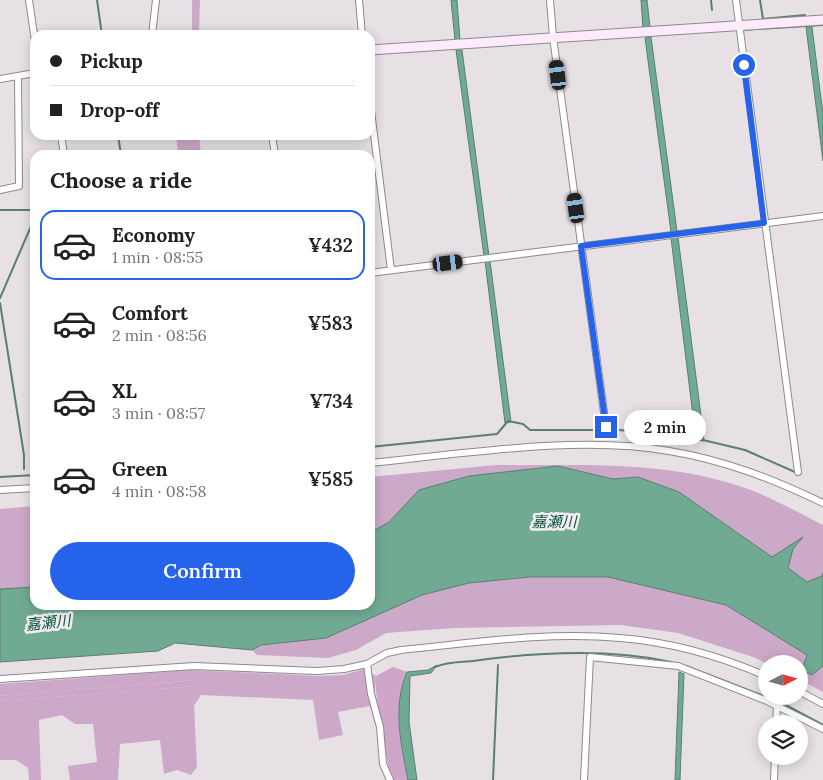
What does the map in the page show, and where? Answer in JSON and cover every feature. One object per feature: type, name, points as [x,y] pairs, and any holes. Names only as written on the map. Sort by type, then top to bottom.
[{"type":"street","points":[[29,0],[33,30]]},
{"type":"street","points":[[153,30],[156,0]]},
{"type":"street","points":[[359,0],[362,30]]},
{"type":"street","points":[[550,0],[553,38],[606,427]]},
{"type":"street","points":[[736,0],[798,472]]},
{"type":"street","points":[[375,50],[823,20]]},
{"type":"street","points":[[0,79],[30,74]]},
{"type":"street","points":[[0,190],[19,186],[18,77]]},
{"type":"street","points":[[375,140],[391,270]]},
{"type":"street","points":[[375,272],[823,216]]},
{"type":"street","points":[[375,463],[542,448],[638,447],[668,450],[725,463],[766,477],[823,503]]},
{"type":"street","points":[[0,490],[30,488]]},
{"type":"street","points":[[0,679],[166,666],[317,671],[344,669],[367,664],[387,653],[401,650],[544,637],[595,637],[635,640],[684,648],[722,659],[758,673]]},
{"type":"street","points":[[584,780],[590,657],[678,666],[777,706],[823,729]]},
{"type":"street","points":[[367,664],[371,694],[380,727],[383,764],[390,780]]},
{"type":"street","points":[[808,696],[823,704]]},
{"type":"street","points":[[776,715],[777,706]]},
{"type":"street","points":[[774,780],[775,765]]},
{"type":"shaded area","points":[[192,0],[200,0],[199,30],[192,30]]},
{"type":"shaded area","points":[[176,140],[200,140],[200,150],[178,150]]},
{"type":"shaded area","points":[[496,465],[587,465],[677,471],[707,477],[758,493],[823,525],[823,576],[808,591],[772,564],[375,551],[375,477]]},
{"type":"shaded area","points":[[30,506],[30,606],[0,610],[0,509]]},
{"type":"shaded area","points":[[569,520],[823,657],[823,692],[808,684],[808,655],[758,655],[758,659],[678,633],[620,625],[454,628],[386,633],[356,650],[328,658],[257,655],[252,650],[175,643],[326,625],[361,610],[375,610],[375,604]]},
{"type":"shaded area","points":[[393,667],[407,672],[402,685],[399,726],[408,780],[393,780],[390,773],[377,699],[376,676]]},
{"type":"shaded area","points":[[364,669],[376,676],[375,694],[382,724],[380,761],[377,730],[370,706],[338,712],[343,735],[319,740],[313,700],[201,695],[194,706],[197,767],[191,775],[177,770],[164,774],[160,740],[120,744],[118,780],[70,780],[68,766],[97,762],[93,724],[75,724],[62,715],[39,720],[41,780],[29,780],[28,768],[16,760],[0,760],[0,701],[195,686],[197,680],[0,696],[0,684],[189,670],[321,676],[343,675]]},
{"type":"shaded area","points":[[197,680],[196,686],[0,701],[0,696]]},
{"type":"water","points":[[451,0],[457,0],[460,40],[455,40]]},
{"type":"water","points":[[641,0],[647,0],[650,27],[643,28]]},
{"type":"water","points":[[806,27],[812,27],[823,114],[823,161]]},
{"type":"water","points":[[651,37],[677,231],[671,232],[645,38]]},
{"type":"water","points":[[456,50],[462,50],[489,256],[484,256]]},
{"type":"water","points":[[678,237],[704,441],[696,440],[671,238]]},
{"type":"water","points":[[485,261],[490,261],[511,422],[505,423]]},
{"type":"water","name":"嘉瀬川","points":[[558,466],[613,479],[638,477],[679,492],[772,557],[803,537],[793,549],[788,568],[807,582],[822,576],[823,573],[823,666],[812,675],[808,673],[808,655],[726,605],[608,577],[529,577],[469,583],[422,595],[326,638],[261,645],[252,650],[175,643],[158,651],[0,662],[0,589],[30,587],[30,610],[375,610],[375,530],[389,522],[419,490],[469,476]]},
{"type":"water","points":[[437,665],[431,673],[410,676],[409,722],[417,780],[408,780],[399,726],[402,685],[407,672],[428,670]]},
{"type":"water","points":[[679,672],[684,674],[680,780],[675,780]]},
{"type":"waterway","points":[[97,0],[101,30]]},
{"type":"waterway","points":[[711,0],[712,10]]},
{"type":"waterway","points":[[760,0],[763,19],[805,15]]},
{"type":"waterway","points":[[741,30],[823,25]]},
{"type":"waterway","points":[[119,140],[120,150]]},
{"type":"waterway","points":[[0,210],[30,210]]},
{"type":"waterway","points":[[0,298],[30,229]]},
{"type":"waterway","points":[[0,303],[24,455],[24,469]]},
{"type":"waterway","points":[[375,446],[497,434],[508,421],[523,424],[530,430],[604,430]]},
{"type":"waterway","points":[[611,429],[698,439]]},
{"type":"waterway","points":[[703,440],[745,450],[795,472]]},
{"type":"waterway","points":[[0,477],[30,475]]},
{"type":"waterway","points":[[435,667],[449,663],[522,655],[572,653],[622,655],[671,662]]},
{"type":"waterway","points":[[493,780],[498,665]]},
{"type":"waterway","points":[[686,666],[782,703],[823,725]]},
{"type":"route","points":[[606,427],[581,246],[764,223],[744,65]]}]
